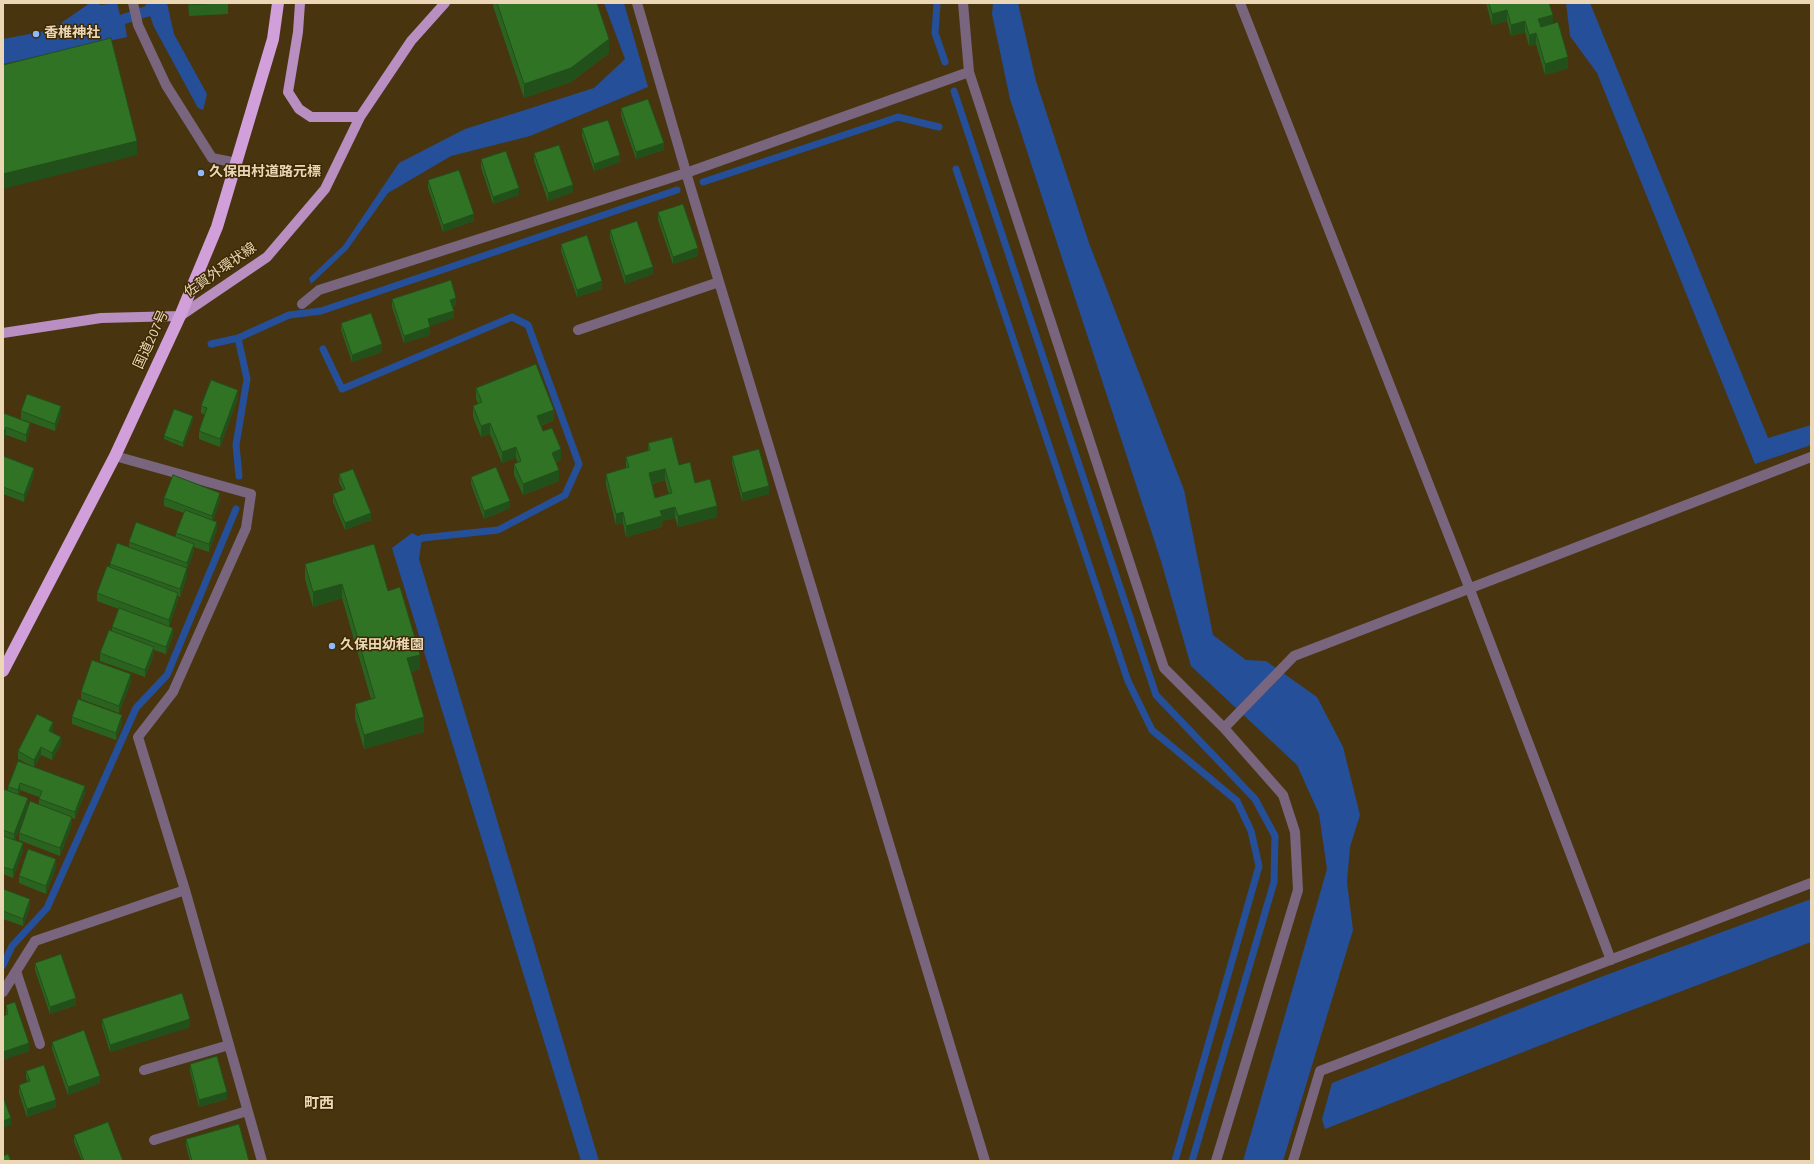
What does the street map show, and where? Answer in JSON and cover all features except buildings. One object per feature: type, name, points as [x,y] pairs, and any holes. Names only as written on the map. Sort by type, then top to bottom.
[{"type":"highway","name":"国道207号","points":[[3,671],[115,456],[180,316],[219,222],[273,39],[278,3]]},
{"type":"main road","points":[[300,3],[298,32],[288,92],[299,109],[310,117],[360,117]]},
{"type":"main road","name":"佐賀外環状線","points":[[3,333],[101,318],[180,316],[266,257],[325,189],[360,117],[411,41],[445,3]]},
{"type":"street","points":[[637,3],[686,173],[985,1161]]},
{"type":"street","points":[[963,3],[969,72],[1164,668],[1224,728],[1283,795],[1295,832],[1298,890],[1216,1161]]},
{"type":"street","points":[[1240,3],[1469,587],[1610,960]]},
{"type":"street","points":[[133,4],[138,25],[166,84],[212,158],[237,163]]},
{"type":"street","points":[[302,304],[319,290],[686,173],[969,72]]},
{"type":"street","points":[[578,330],[719,282]]},
{"type":"street","points":[[115,456],[251,494],[246,528],[173,692],[138,737],[185,890],[262,1161]]},
{"type":"street","points":[[1224,728],[1294,656],[1469,587],[1811,458]]},
{"type":"street","points":[[1293,1161],[1320,1071],[1811,883]]},
{"type":"street","points":[[3,992],[35,941],[185,890]]},
{"type":"street","points":[[16,971],[40,1044]]},
{"type":"street","points":[[144,1070],[229,1045]]},
{"type":"street","points":[[154,1140],[247,1111]]},
{"type":"water","points":[[87,3],[99,3],[100,5],[117,3],[120,15],[146,6],[145,3],[167,3],[174,34],[207,94],[203,110],[198,108],[154,27],[150,16],[125,24],[127,37],[3,64],[3,39],[51,30],[87,5]]},
{"type":"water","points":[[604,3],[624,3],[648,87],[530,136],[451,156],[388,193],[347,250],[311,284],[309,278],[343,246],[399,163],[465,129],[594,88],[625,59]]},
{"type":"water","points":[[993,3],[1018,3],[1036,81],[1089,243],[1184,490],[1213,635],[1246,660],[1266,661],[1317,697],[1343,747],[1360,815],[1350,847],[1347,882],[1353,930],[1283,1161],[1243,1161],[1327,869],[1319,814],[1297,765],[1191,666],[1161,561],[1010,99],[992,14]]},
{"type":"water","points":[[1566,3],[1590,3],[1768,438],[1811,425],[1811,445],[1755,464],[1597,73],[1570,36]]},
{"type":"water","points":[[412,533],[422,538],[419,559],[599,1161],[581,1161],[392,548]]},
{"type":"water","points":[[1811,899],[1811,942],[1325,1129],[1322,1119],[1332,1083],[1598,978]]},
{"type":"waterway","points":[[937,3],[935,33],[945,62]]},
{"type":"waterway","points":[[954,91],[1156,695],[1255,799],[1275,836],[1274,882],[1192,1161]]},
{"type":"waterway","points":[[703,182],[898,117],[939,127]]},
{"type":"waterway","points":[[956,169],[1128,681],[1152,730],[1237,801],[1251,831],[1259,866],[1175,1161]]},
{"type":"waterway","points":[[211,344],[238,338],[289,315],[321,311],[677,190]]},
{"type":"waterway","points":[[323,349],[342,389],[512,317],[528,325],[579,464],[565,495],[498,530],[422,538],[415,542]]},
{"type":"waterway","points":[[238,338],[247,379],[236,445],[239,476]]},
{"type":"waterway","points":[[3,965],[12,946],[47,908],[136,708],[167,675],[236,509]]},
{"type":"place","name":"香椎神社","points":[[36,34]]},
{"type":"place","name":"久保田村道路元標","points":[[201,173]]},
{"type":"place","name":"久保田幼稚園","points":[[332,646]]},
{"type":"district","name":"町西","points":[[319,1105]]}]
